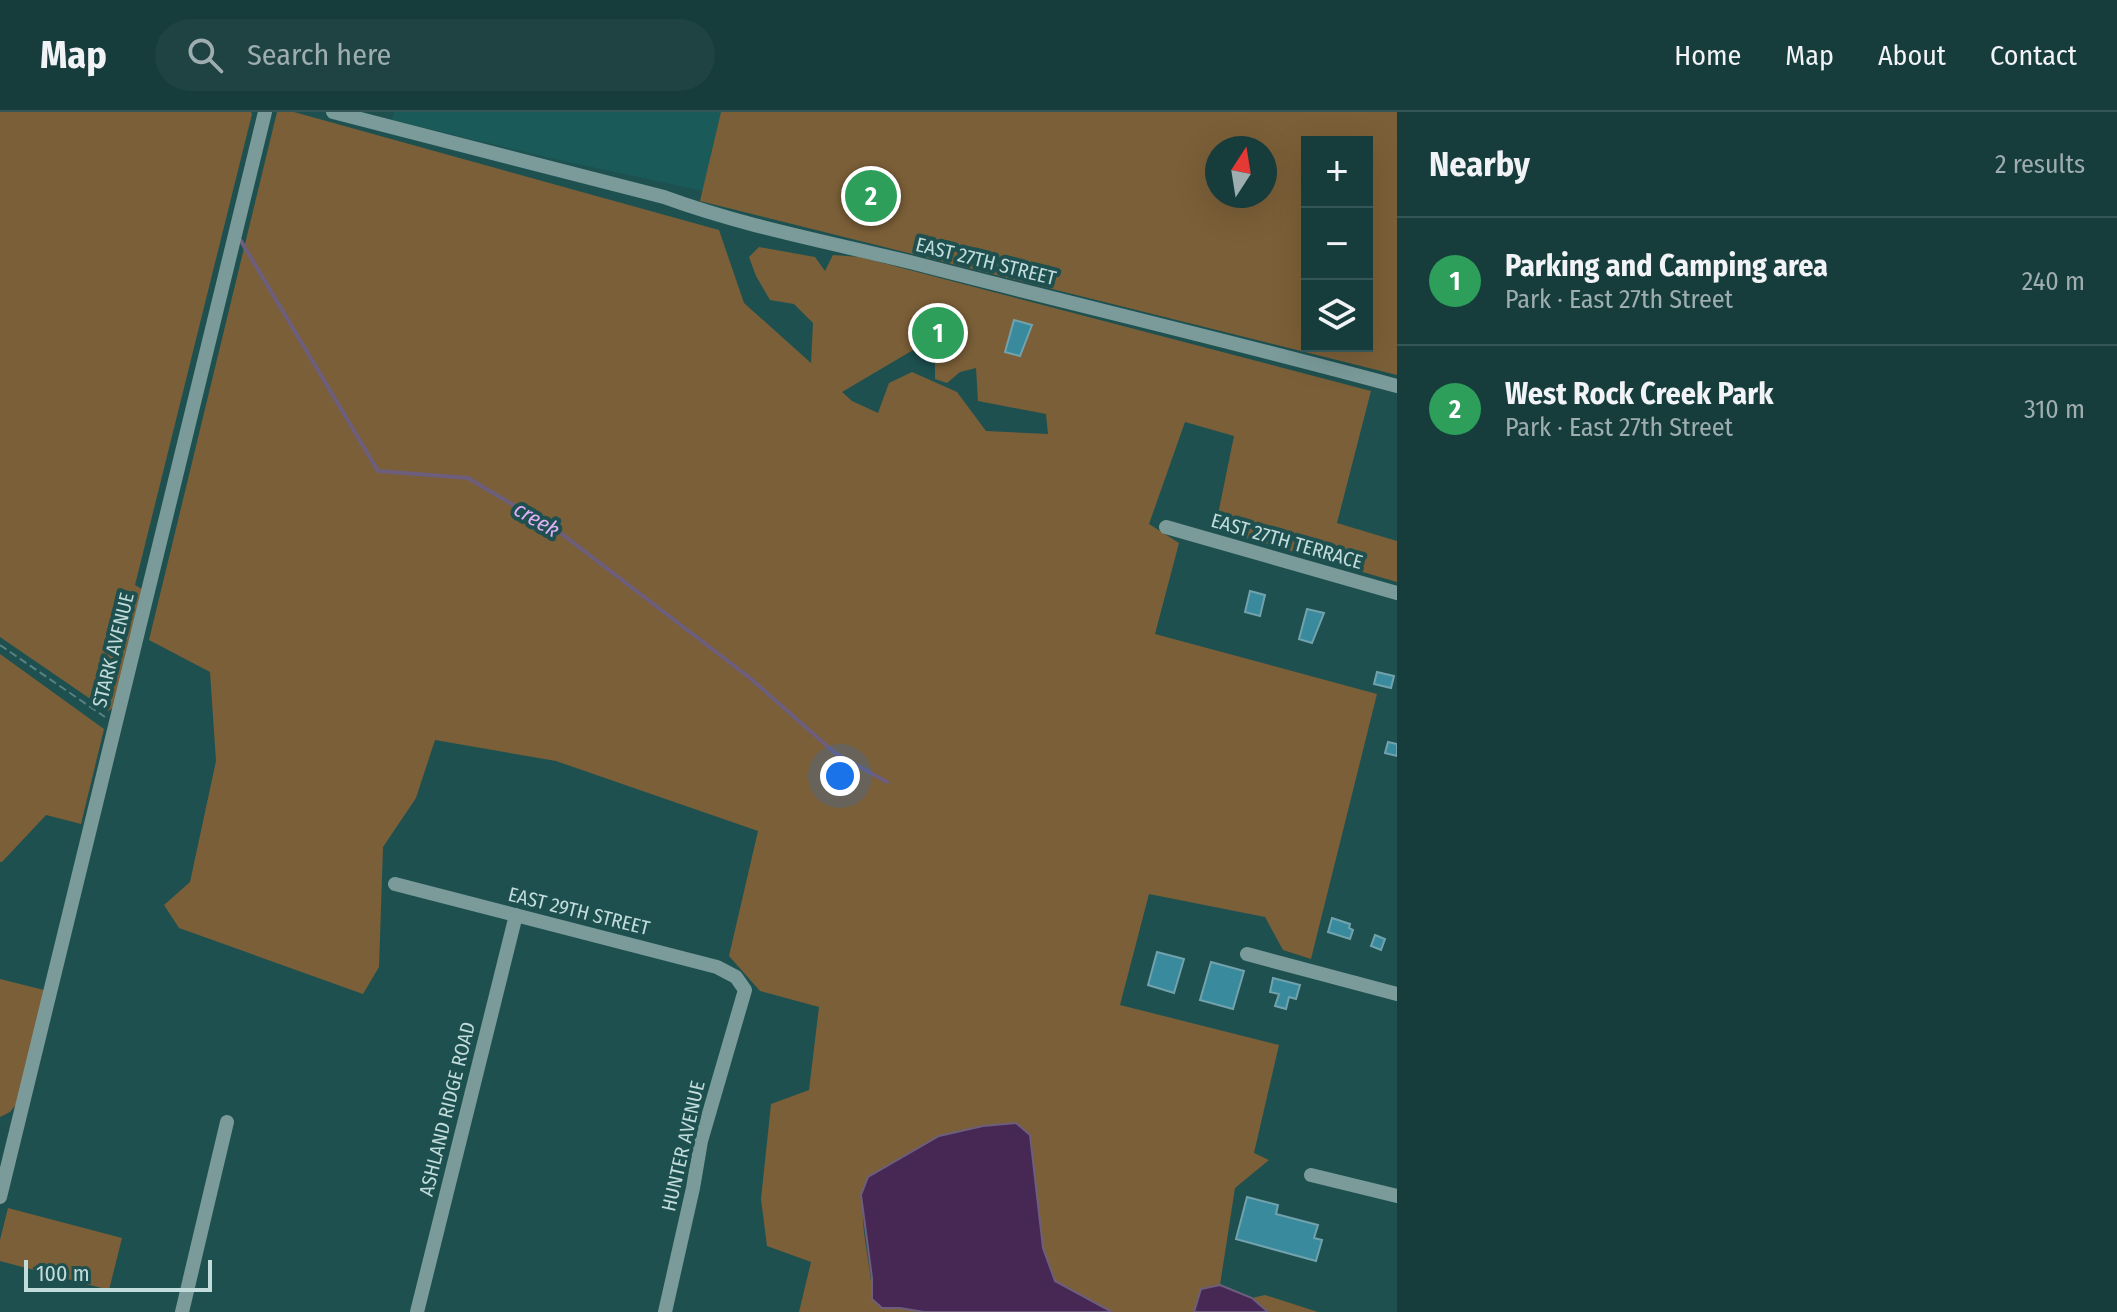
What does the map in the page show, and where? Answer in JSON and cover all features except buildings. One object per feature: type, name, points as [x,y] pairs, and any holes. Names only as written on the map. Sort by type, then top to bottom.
[{"type":"street","name":"STARK AVENUE","points":[[0,1197],[7,1140],[115,724],[265,112]]},
{"type":"street","name":"EAST 27TH STREET","points":[[333,112],[650,193],[777,229],[1218,338],[1397,386]]},
{"type":"street","name":"EAST 27TH TERRACE","points":[[1166,527],[1397,593]]},
{"type":"street","name":"EAST 29TH STREET","points":[[395,884],[717,967],[736,977],[745,990]]},
{"type":"street","name":"ASHLAND RIDGE ROAD","points":[[417,1312],[516,915]]},
{"type":"street","points":[[1247,954],[1397,994]]},
{"type":"street","name":"HUNTER AVENUE","points":[[665,1312],[701,1141],[745,990]]},
{"type":"street","points":[[182,1312],[227,1122]]},
{"type":"street","points":[[1311,1175],[1397,1196]]},
{"type":"path","points":[[0,645],[115,724]]},
{"type":"shaded area","points":[[0,112],[252,114],[135,585],[142,589],[113,708],[108,711],[0,637]]},
{"type":"shaded area","points":[[277,112],[294,112],[719,230],[744,303],[811,363],[813,323],[794,304],[770,300],[749,257],[759,247],[815,257],[825,271],[833,255],[860,257],[1371,391],[1337,523],[1397,541],[1397,582],[1215,529],[1234,436],[1185,422],[1149,524],[1179,543],[1155,634],[1377,694],[1311,959],[1283,950],[1265,917],[1149,894],[1120,1005],[1279,1045],[1254,1153],[1269,1160],[1235,1188],[1220,1285],[1201,1289],[1194,1312],[1112,1312],[1055,1281],[1043,1249],[1030,1135],[868,1178],[863,1222],[872,1299],[882,1308],[924,1312],[799,1312],[811,1262],[767,1246],[761,1199],[771,1104],[809,1090],[819,1007],[760,991],[729,956],[758,831],[556,761],[435,740],[416,798],[383,847],[379,967],[363,994],[179,928],[164,905],[190,882],[216,761],[210,672],[149,640]],"holes":[[[925,343],[935,357],[935,379],[947,383],[960,372],[976,368],[978,401],[1046,414],[1048,434],[986,431],[957,392],[912,372],[889,383],[878,413],[852,401],[842,392]]]},
{"type":"shaded area","points":[[394,112],[721,112],[703,191],[392,120]]},
{"type":"shaded area","points":[[721,112],[1397,112],[1397,375],[1305,352],[1373,352],[1373,136],[1301,136],[1301,351],[700,201]]},
{"type":"shaded area","points":[[0,654],[104,729],[81,824],[46,815],[2,862],[0,862]]},
{"type":"shaded area","points":[[0,979],[44,990],[18,1102],[10,1112],[0,1117]]},
{"type":"shaded area","points":[[1016,1123],[1030,1135],[1043,1248],[1055,1281],[1112,1312],[924,1312],[882,1308],[872,1299],[861,1195],[868,1177],[939,1136],[983,1126]]},
{"type":"shaded area","points":[[8,1208],[122,1238],[109,1290],[0,1261],[0,1240]]},
{"type":"shaded area","points":[[1220,1285],[1252,1298],[1268,1312],[1194,1312],[1201,1289]]},
{"type":"shaded area","points":[[1265,1295],[1318,1312],[1268,1312],[1252,1298]]},
{"type":"waterway","name":"creek","points":[[241,241],[378,471],[468,478],[562,534],[750,678],[835,753],[887,782]]},
{"type":"place","name":"West Rock Creek Park","points":[[871,196]]},
{"type":"place","name":"Parking and Camping area","points":[[938,333]]}]
